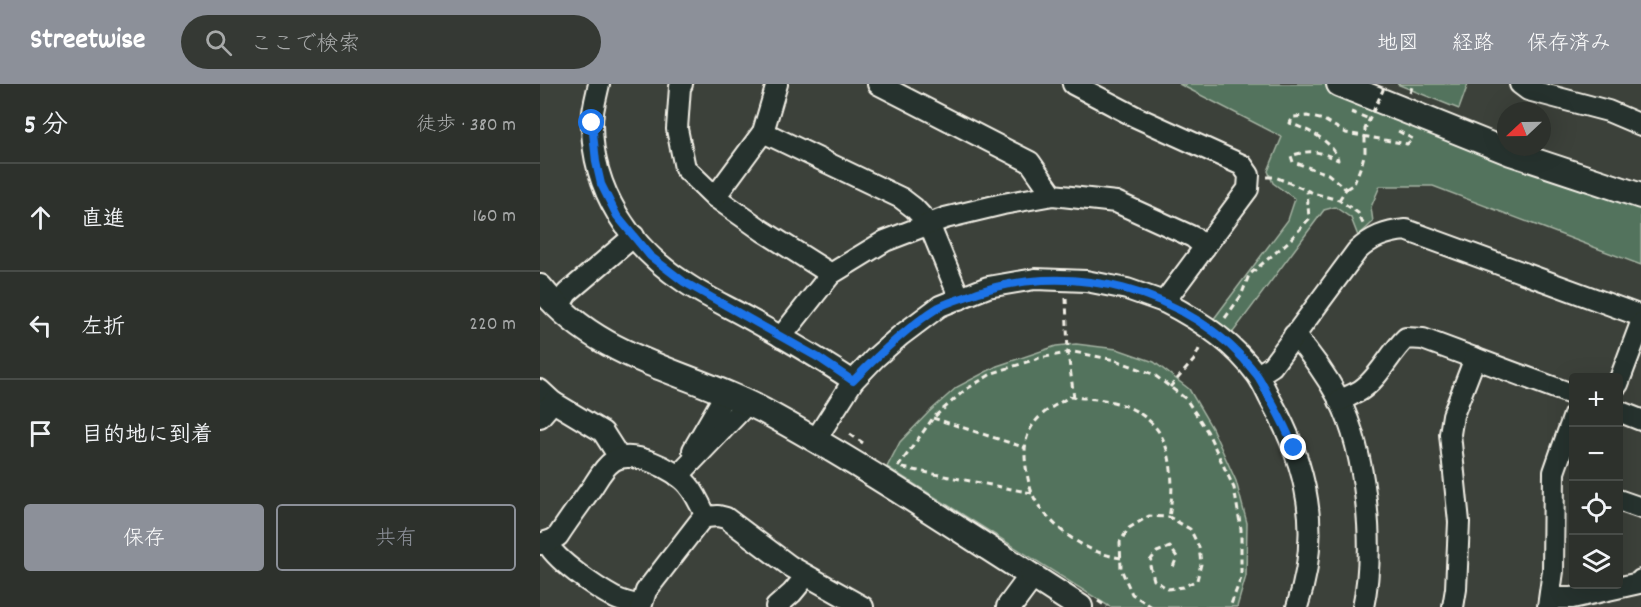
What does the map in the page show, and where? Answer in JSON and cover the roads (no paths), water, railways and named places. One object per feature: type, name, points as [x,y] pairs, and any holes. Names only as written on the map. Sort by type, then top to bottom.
[{"type":"street","points":[[599,84],[592,123],[601,184],[617,216],[650,256],[684,282],[819,358],[853,381]]},
{"type":"street","points":[[715,198],[763,132],[777,84]]},
{"type":"street","points":[[878,84],[1030,162],[1053,195]]},
{"type":"street","points":[[1072,84],[1136,117],[1242,165],[1249,175],[1248,189],[1164,302]]},
{"type":"street","points":[[1339,84],[1511,153],[1641,196]]},
{"type":"street","points":[[1521,84],[1528,90],[1569,92],[1641,125]]},
{"type":"street","points":[[679,85],[676,129],[686,168],[715,198],[831,273]]},
{"type":"street","points":[[763,132],[901,198],[914,208],[929,224],[960,299]]},
{"type":"street","points":[[781,337],[831,273],[885,241],[929,224],[1003,204],[1053,195],[1116,202],[1193,237],[1205,247]]},
{"type":"street","points":[[1258,375],[1272,366],[1357,251],[1370,239],[1388,232],[1406,230],[1641,316]]},
{"type":"street","points":[[558,308],[567,293],[634,236]]},
{"type":"street","points":[[816,440],[853,381],[900,336],[940,306],[988,287],[1035,279],[1086,281],[1127,289],[1164,302],[1189,315],[1238,354],[1258,375],[1284,423],[1304,482],[1310,540],[1307,572],[1297,607]]},
{"type":"street","points":[[540,286],[558,308],[576,324],[616,348],[748,403],[816,440],[1080,607]]},
{"type":"street","points":[[1622,373],[1641,323]]},
{"type":"street","points":[[1294,335],[1314,361],[1339,401],[1358,458],[1367,513],[1368,545],[1362,607]]},
{"type":"street","points":[[1339,401],[1362,389],[1406,338],[1423,339],[1569,393]]},
{"type":"street","points":[[1453,607],[1460,522],[1450,434],[1453,415],[1475,358]]},
{"type":"street","points":[[678,476],[726,393]]},
{"type":"street","points":[[540,417],[547,396],[603,432],[620,458]]},
{"type":"street","points":[[678,476],[748,403]]},
{"type":"street","points":[[1623,413],[1641,420]]},
{"type":"street","points":[[1569,427],[1554,476],[1554,562],[1549,602],[1641,580]]},
{"type":"street","points":[[706,517],[697,498],[678,476],[653,462],[620,458],[607,466],[558,536],[544,543],[559,559],[613,597],[641,606],[646,591],[700,521],[706,517],[718,516],[726,518],[806,576],[863,607]]},
{"type":"street","points":[[1554,476],[1569,481]]},
{"type":"street","points":[[1623,502],[1641,508]]},
{"type":"street","points":[[776,607],[806,576]]},
{"type":"street","points":[[1009,607],[1032,576]]}]
